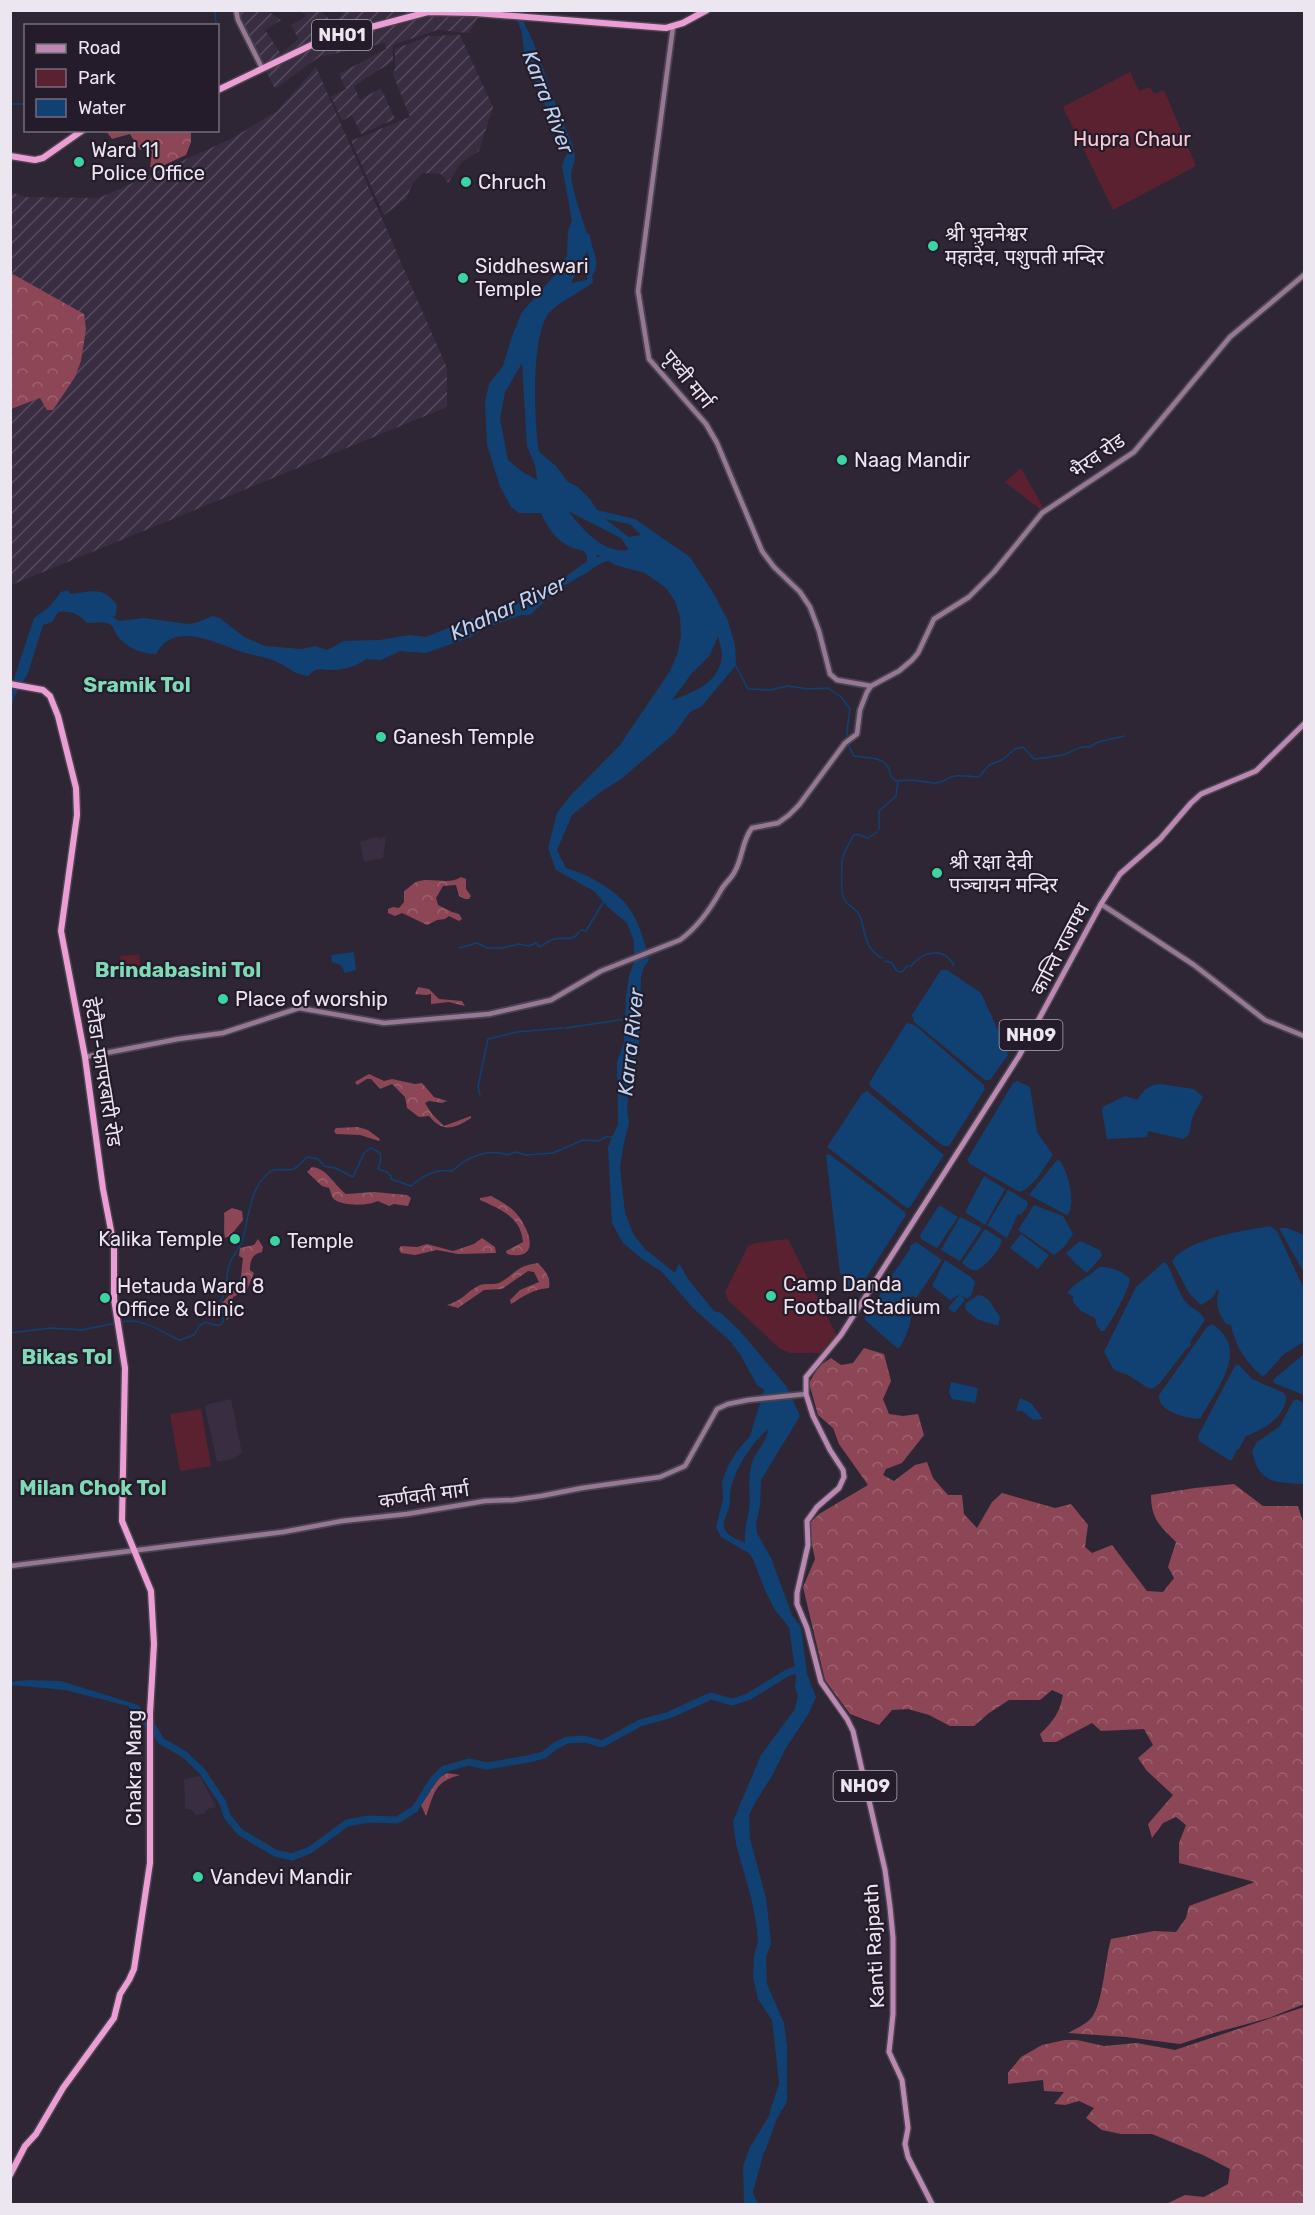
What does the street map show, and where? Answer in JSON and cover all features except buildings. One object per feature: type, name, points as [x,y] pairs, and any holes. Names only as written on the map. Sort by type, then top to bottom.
[{"type":"highway","name":"NH01","points":[[219,90],[321,40],[428,12],[475,13],[666,28],[673,27],[707,10]]},
{"type":"highway","points":[[10,156],[35,160],[43,158],[81,132]]},
{"type":"highway","name":"हेटौडा-फापरबारी रोड","points":[[10,684],[48,693],[54,702],[75,788],[77,815],[62,931],[85,1057],[103,1189],[114,1246],[114,1299],[119,1330]]},
{"type":"highway","name":"Chakra Marg","points":[[10,2175],[25,2146],[39,2129],[63,2088],[114,2018],[120,1994],[129,1980],[137,1957],[151,1847],[150,1713],[154,1644],[151,1591],[122,1521],[126,1368],[119,1330]]},
{"type":"main road","points":[[236,10],[238,20],[262,68]]},
{"type":"main road","name":"पृथ्वी मार्ग","points":[[673,27],[638,291],[650,359],[706,424],[717,443],[762,551],[774,567],[800,591],[810,607],[830,674],[843,681],[871,686]]},
{"type":"main road","name":"भैरव रोड","points":[[871,686],[899,671],[911,661],[918,653],[934,619],[974,591],[1000,565],[1042,513],[1134,452],[1230,337],[1305,275]]},
{"type":"main road","points":[[85,1057],[223,1033],[299,1008],[384,1023],[475,1017],[551,1000],[601,971],[680,940],[690,932],[716,901],[736,870],[747,834],[752,828],[778,823],[789,815],[849,740],[857,734],[860,710],[871,686]]},
{"type":"main road","name":"कान्ति राजपथ","points":[[806,1394],[806,1377],[810,1370],[826,1355],[841,1335],[949,1169],[1019,1056],[1101,904],[1120,874],[1160,839],[1191,802],[1201,794],[1256,771],[1305,724]]},
{"type":"main road","points":[[1101,904],[1194,965],[1265,1020],[1305,1036]]},
{"type":"main road","name":"कर्णवती मार्ग","points":[[10,1566],[283,1532],[342,1521],[408,1514],[485,1501],[542,1496],[660,1477],[685,1466],[717,1409],[748,1400],[806,1394]]},
{"type":"main road","name":"Kanti Rajpath","points":[[806,1394],[818,1426],[843,1470],[844,1477],[839,1488],[817,1507],[807,1521],[807,1545],[796,1593],[797,1604],[807,1628],[821,1682],[853,1731],[880,1847],[893,1938],[893,2013],[889,2052],[902,2080],[908,2128],[905,2144],[908,2157],[932,2205]]},
{"type":"shaded area","points":[[239,11],[269,12],[281,20],[265,30],[281,54],[298,39],[291,25],[306,16],[302,11],[320,11],[334,23],[345,11],[479,11],[478,18],[469,33],[437,30],[393,45],[393,61],[354,86],[360,100],[381,88],[395,119],[361,134],[352,115],[342,121],[331,97],[346,89],[339,74],[386,49],[385,43],[319,57],[275,89],[247,33]]},
{"type":"shaded area","points":[[460,35],[493,107],[479,151],[461,163],[448,183],[441,174],[423,173],[413,183],[406,199],[384,215],[351,141],[410,117],[393,75],[395,49],[429,36]]},
{"type":"shaded area","points":[[316,67],[447,368],[447,407],[11,585],[11,192],[26,197],[99,198],[231,139],[277,111]]},
{"type":"shaded area","points":[[376,837],[380,839],[386,837],[383,858],[364,862],[360,842]]},
{"type":"shaded area","points":[[231,1399],[242,1453],[233,1459],[217,1462],[205,1407],[208,1404]]},
{"type":"shaded area","points":[[200,1776],[216,1807],[208,1809],[204,1814],[195,1815],[192,1810],[185,1809],[184,1779]]},
{"type":"green space","name":"Hupra Chaur","points":[[1130,72],[1139,91],[1150,87],[1154,94],[1164,90],[1196,166],[1113,210],[1063,107]]},
{"type":"green space","points":[[107,132],[191,132],[191,142],[186,155],[158,168],[150,167],[152,152],[149,146],[140,150],[130,134],[112,139]]},
{"type":"green space","points":[[11,273],[84,314],[86,329],[81,361],[75,377],[53,410],[47,410],[40,398],[11,409]]},
{"type":"green space","points":[[1021,468],[1043,507],[1041,510],[1005,482]]},
{"type":"green space","points":[[461,877],[466,879],[466,889],[471,896],[469,899],[459,896],[456,885],[443,886],[436,898],[438,905],[459,914],[462,919],[459,921],[449,916],[427,925],[402,913],[395,916],[388,913],[388,909],[399,908],[404,902],[404,891],[416,882],[422,880],[450,881]]},
{"type":"green space","points":[[139,955],[141,970],[124,972],[120,956]]},
{"type":"green space","points":[[418,987],[429,989],[439,999],[462,1001],[465,1006],[449,1002],[431,1004],[431,994],[415,994]]},
{"type":"green space","points":[[369,1074],[384,1081],[392,1079],[415,1084],[422,1083],[434,1097],[447,1101],[425,1103],[444,1126],[471,1116],[471,1118],[449,1128],[439,1125],[429,1116],[419,1117],[407,1108],[405,1097],[392,1084],[380,1089],[371,1079],[367,1079],[357,1085],[355,1082]]},
{"type":"green space","points":[[358,1127],[368,1130],[380,1139],[379,1141],[360,1135],[336,1134],[334,1131],[336,1128]]},
{"type":"green space","points":[[312,1167],[327,1174],[346,1194],[374,1192],[407,1195],[411,1198],[408,1206],[394,1204],[389,1206],[378,1201],[356,1205],[339,1202],[335,1200],[329,1188],[322,1186],[307,1172]]},
{"type":"green space","points":[[491,1196],[515,1212],[525,1226],[530,1242],[525,1253],[507,1254],[506,1251],[523,1242],[521,1233],[514,1220],[508,1215],[480,1200],[480,1198]]},
{"type":"green space","points":[[232,1208],[242,1211],[243,1220],[231,1235],[225,1238],[224,1213]]},
{"type":"green space","points":[[482,1238],[495,1247],[496,1253],[458,1254],[437,1250],[415,1255],[401,1253],[399,1249],[401,1246],[417,1247],[427,1244],[453,1251],[474,1244]]},
{"type":"green space","points":[[258,1239],[263,1247],[262,1252],[256,1254],[251,1261],[250,1270],[254,1273],[247,1290],[233,1297],[231,1315],[227,1320],[222,1303],[240,1284],[243,1258],[239,1256],[240,1248],[254,1245]]},
{"type":"green space","name":"Camp Danda Football Stadium","points":[[788,1239],[837,1336],[824,1353],[790,1353],[780,1349],[728,1300],[725,1292],[748,1246]]},
{"type":"green space","points":[[538,1263],[548,1277],[549,1288],[533,1291],[511,1304],[510,1300],[520,1290],[539,1282],[534,1272],[528,1271],[502,1289],[484,1290],[458,1308],[447,1305],[478,1286],[498,1283],[521,1268]]},
{"type":"green space","points":[[864,1348],[884,1354],[891,1381],[883,1399],[889,1414],[903,1416],[918,1414],[924,1435],[902,1463],[886,1469],[883,1475],[894,1481],[915,1465],[927,1462],[933,1478],[948,1495],[962,1495],[964,1514],[977,1528],[992,1502],[1002,1493],[1055,1508],[1071,1504],[1088,1525],[1085,1547],[1092,1553],[1112,1545],[1147,1591],[1163,1592],[1174,1578],[1168,1567],[1176,1542],[1158,1522],[1151,1503],[1151,1495],[1234,1484],[1263,1506],[1298,1506],[1304,1525],[1304,2004],[1269,2018],[1180,2044],[1068,2033],[1087,2022],[1096,2010],[1111,1939],[1154,1931],[1176,1932],[1186,1918],[1189,1906],[1255,1882],[1179,1863],[1179,1843],[1186,1825],[1176,1817],[1163,1823],[1152,1838],[1148,1824],[1173,1795],[1147,1771],[1138,1758],[1153,1745],[1144,1729],[1101,1731],[1092,1723],[1056,1742],[1043,1742],[1040,1734],[1055,1716],[1063,1695],[1052,1690],[1040,1700],[1009,1700],[974,1726],[950,1726],[929,1715],[908,1709],[892,1710],[879,1725],[850,1714],[825,1680],[803,1587],[815,1559],[808,1525],[819,1514],[868,1485],[839,1444],[833,1428],[818,1415],[809,1383],[819,1366],[831,1358],[841,1365],[853,1363]]},
{"type":"green space","points":[[201,1409],[211,1466],[180,1471],[170,1414]]},
{"type":"green space","points":[[447,1773],[460,1775],[440,1785],[426,1816],[421,1805],[439,1778]]},
{"type":"green space","points":[[1304,2007],[1304,2204],[1166,2204],[1185,2195],[1204,2197],[1228,2184],[1230,2169],[1152,2134],[1121,2134],[1102,2130],[1086,2118],[1094,2108],[1079,2101],[1065,2105],[1054,2104],[1064,2092],[1044,2091],[1043,2080],[1008,2084],[1008,2073],[1021,2057],[1042,2045],[1077,2040],[1104,2046],[1137,2043],[1175,2050]]},
{"type":"water","points":[[508,11],[517,11],[530,35],[571,140],[575,157],[571,175],[573,188],[587,233],[590,235],[596,261],[592,276],[593,282],[566,299],[551,311],[544,321],[535,378],[539,452],[556,466],[567,481],[578,487],[590,499],[597,510],[635,519],[690,557],[728,621],[735,645],[736,665],[701,707],[690,712],[674,734],[621,779],[572,815],[557,850],[566,868],[600,883],[623,901],[639,926],[649,960],[641,977],[639,1052],[631,1065],[627,1111],[629,1123],[620,1167],[625,1213],[634,1235],[645,1249],[675,1273],[679,1263],[688,1279],[714,1311],[721,1313],[740,1331],[787,1387],[800,1416],[761,1480],[760,1505],[756,1524],[757,1533],[771,1558],[792,1615],[801,1627],[807,1674],[816,1697],[809,1713],[786,1748],[749,1815],[750,1839],[766,1898],[769,1924],[771,1944],[766,1957],[767,1984],[784,2023],[787,2047],[787,2102],[777,2118],[766,2149],[752,2174],[752,2191],[758,2204],[744,2204],[743,2166],[750,2147],[779,2100],[779,2082],[772,2020],[758,1999],[753,1977],[754,1956],[758,1942],[757,1929],[752,1901],[736,1844],[733,1821],[761,1755],[795,1709],[798,1695],[795,1688],[796,1677],[789,1627],[775,1610],[749,1553],[721,1537],[716,1527],[723,1499],[722,1482],[737,1451],[750,1436],[764,1390],[757,1385],[731,1342],[693,1308],[662,1272],[623,1243],[612,1223],[608,1147],[618,1124],[617,1062],[624,1043],[626,996],[634,962],[634,941],[627,923],[594,891],[556,870],[548,848],[557,813],[571,795],[620,745],[670,671],[677,655],[681,636],[680,617],[675,601],[666,588],[645,573],[615,565],[597,554],[596,564],[591,570],[557,590],[530,615],[521,615],[483,629],[471,637],[426,653],[400,651],[381,660],[366,659],[343,669],[318,670],[308,676],[270,659],[194,637],[172,638],[163,644],[156,654],[146,653],[122,641],[109,624],[87,623],[74,613],[58,612],[52,622],[43,625],[28,673],[14,697],[11,709],[11,688],[34,618],[49,607],[61,592],[68,590],[70,594],[96,591],[106,595],[117,605],[116,614],[113,617],[119,621],[144,618],[188,624],[213,616],[220,618],[244,637],[265,646],[302,649],[315,646],[327,650],[344,641],[380,640],[410,635],[426,637],[475,617],[483,619],[546,591],[587,561],[584,551],[563,543],[558,538],[549,528],[541,513],[519,513],[511,507],[500,486],[487,445],[485,402],[489,384],[503,366],[522,312],[554,276],[567,256],[568,231],[572,221],[562,166],[568,150],[567,145],[556,133],[524,52],[518,22]],"holes":[[[587,252],[589,257],[587,280],[571,283]],[[522,363],[527,446],[535,465],[537,480],[508,460],[500,419],[505,392]],[[568,511],[621,538],[629,550],[610,548],[587,533]],[[605,519],[630,524],[641,535],[629,537]],[[718,636],[722,655],[717,672],[697,690],[672,700],[692,673],[710,655]],[[768,1429],[751,1469],[745,1543],[729,1535],[724,1525],[735,1476],[746,1454]]]},
{"type":"water","points":[[354,952],[356,970],[345,973],[341,965],[332,962],[331,955]]},
{"type":"water","points":[[941,970],[947,970],[981,993],[1007,1050],[1008,1055],[990,1080],[985,1080],[914,1022],[912,1015]]},
{"type":"water","points":[[906,1024],[916,1026],[984,1085],[985,1089],[949,1146],[939,1143],[869,1083]]},
{"type":"water","points":[[1017,1081],[1030,1087],[1037,1132],[1053,1155],[1034,1181],[1020,1192],[970,1164],[967,1160],[1013,1083]]},
{"type":"water","points":[[1160,1084],[1194,1089],[1203,1097],[1186,1137],[1183,1139],[1148,1131],[1147,1137],[1107,1139],[1103,1107],[1125,1096],[1137,1100],[1147,1089]]},
{"type":"water","points":[[867,1091],[944,1155],[910,1207],[907,1208],[827,1147],[862,1094]]},
{"type":"water","points":[[829,1154],[906,1215],[857,1292],[852,1291],[840,1273],[826,1155]]},
{"type":"water","points":[[1059,1160],[1070,1188],[1071,1204],[1067,1215],[1029,1195]]},
{"type":"water","points":[[984,1176],[1005,1189],[985,1225],[965,1212]]},
{"type":"water","points":[[1008,1190],[1027,1201],[1028,1205],[1021,1215],[1018,1214],[1007,1238],[987,1225]]},
{"type":"water","points":[[1034,1205],[1063,1216],[1073,1234],[1065,1246],[1054,1255],[1018,1230]]},
{"type":"water","points":[[941,1206],[958,1217],[937,1248],[921,1239],[920,1235],[938,1207]]},
{"type":"water","points":[[960,1217],[982,1228],[960,1261],[941,1250]]},
{"type":"water","points":[[1270,1226],[1277,1231],[1304,1289],[1304,1342],[1284,1354],[1262,1376],[1246,1359],[1235,1340],[1231,1325],[1226,1324],[1221,1316],[1217,1304],[1219,1291],[1217,1290],[1212,1298],[1201,1305],[1189,1293],[1172,1261],[1180,1253],[1203,1241]]},
{"type":"water","points":[[1279,1228],[1287,1228],[1304,1235],[1304,1273]]},
{"type":"water","points":[[985,1229],[1002,1240],[1001,1244],[992,1258],[979,1269],[972,1270],[962,1263]]},
{"type":"water","points":[[1021,1234],[1049,1255],[1038,1269],[1010,1248]]},
{"type":"water","points":[[1080,1241],[1100,1250],[1102,1256],[1087,1273],[1066,1253]]},
{"type":"water","points":[[916,1242],[942,1260],[916,1298],[911,1295],[912,1309],[909,1327],[900,1347],[897,1348],[865,1320],[865,1317],[891,1278],[909,1293],[891,1277],[910,1246]]},
{"type":"water","points":[[945,1260],[975,1282],[972,1294],[967,1299],[961,1295],[965,1300],[954,1313],[948,1308],[960,1294],[950,1300],[932,1286]]},
{"type":"water","points":[[1164,1262],[1184,1300],[1205,1320],[1190,1342],[1191,1346],[1160,1383],[1154,1388],[1148,1388],[1128,1375],[1114,1370],[1104,1352],[1136,1287]]},
{"type":"water","points":[[1100,1267],[1116,1270],[1130,1279],[1119,1306],[1104,1331],[1097,1326],[1095,1318],[1081,1311],[1073,1302],[1073,1296],[1067,1293]]},
{"type":"water","points":[[978,1295],[989,1300],[1000,1317],[998,1326],[977,1319],[966,1310],[965,1304]]},
{"type":"water","points":[[1212,1324],[1223,1334],[1229,1345],[1230,1357],[1222,1381],[1198,1419],[1173,1413],[1163,1406],[1159,1395],[1207,1327]]},
{"type":"water","points":[[1304,1354],[1304,1395],[1274,1383],[1273,1380]]},
{"type":"water","points":[[1236,1364],[1252,1379],[1286,1396],[1285,1404],[1278,1416],[1266,1426],[1246,1436],[1232,1460],[1229,1460],[1199,1441],[1198,1436]]},
{"type":"water","points":[[951,1382],[978,1388],[975,1403],[952,1399],[949,1392]]},
{"type":"water","points":[[1020,1398],[1031,1403],[1043,1419],[1033,1420],[1022,1411],[1016,1411]]},
{"type":"water","points":[[1297,1399],[1304,1404],[1304,1484],[1270,1479],[1259,1470],[1252,1451],[1257,1442],[1280,1426],[1293,1401]]},
{"type":"water","points":[[61,1681],[138,1705],[145,1713],[148,1732],[136,1713],[128,1706],[65,1690],[11,1685],[10,1682]]},
{"type":"waterway","points":[[215,10],[216,24]]},
{"type":"waterway","points":[[10,104],[24,104]]},
{"type":"waterway","name":"Khahar River","points":[[588,566],[606,557],[610,558]]},
{"type":"waterway","points":[[736,666],[748,689],[770,690],[788,686],[808,689],[828,688],[841,697],[850,709],[847,738],[854,756],[874,758],[883,762],[896,781],[936,783],[955,776],[979,777],[989,765],[1002,760],[1015,749],[1023,747],[1034,759],[1044,758],[1063,755],[1079,748],[1090,747],[1098,742],[1124,736]]},
{"type":"waterway","points":[[879,829],[879,811],[896,796],[898,781]]},
{"type":"waterway","points":[[877,832],[868,838],[856,834],[853,836],[842,859],[842,886],[845,901],[855,909],[861,919],[869,946],[882,958]]},
{"type":"waterway","points":[[581,930],[586,931],[604,901]]},
{"type":"waterway","points":[[459,948],[477,943],[487,948],[503,948],[519,944],[528,946],[536,943],[540,947],[559,938],[574,937],[579,932]]},
{"type":"waterway","points":[[885,961],[892,963],[897,971],[902,972],[921,957],[939,953],[945,955],[954,966]]},
{"type":"waterway","points":[[566,1028],[626,1019]]},
{"type":"waterway","points":[[480,1095],[478,1086],[488,1039],[517,1032],[563,1028]]},
{"type":"waterway","points":[[121,1322],[145,1323],[180,1340],[194,1335],[199,1326],[206,1322],[214,1325],[222,1324],[221,1301],[228,1271],[231,1260],[242,1241],[256,1189],[270,1172],[293,1169],[307,1157],[318,1159],[324,1166],[335,1168],[353,1177],[364,1153],[371,1148],[380,1153],[381,1160],[378,1169],[387,1172],[391,1179],[411,1186],[430,1174],[446,1170],[452,1171],[471,1158],[485,1153],[508,1155],[515,1152],[526,1155],[553,1153],[583,1140],[598,1141],[606,1137],[613,1137]]},
{"type":"waterway","points":[[10,1333],[51,1328],[82,1330],[116,1323]]},
{"type":"waterway","points":[[153,1727],[161,1741],[184,1754],[202,1771],[223,1803],[227,1816],[240,1832],[275,1853],[292,1857],[310,1850],[347,1823],[368,1819],[397,1820],[415,1809],[433,1780],[444,1769],[469,1762],[487,1766],[528,1759],[544,1755],[567,1740],[585,1739],[602,1744],[640,1723],[669,1715],[711,1696],[732,1702],[748,1697],[787,1673],[800,1668]]},
{"type":"waterway","name":"Karra River","points":[[773,2113],[782,2086]]},
{"type":"waterway","name":"Karra River","points":[[748,2204],[759,2157]]},
{"type":"place","name":"Ward 11 Police Office","points":[[79,162]]},
{"type":"place","name":"Chruch","points":[[466,182]]},
{"type":"place","name":"श्री भुवनेश्वर महादेव, पशुपती मन्दिर","points":[[933,246]]},
{"type":"place","name":"Siddheswari Temple","points":[[463,278]]},
{"type":"place","name":"Naag Mandir","points":[[842,460]]},
{"type":"place","name":"Ganesh Temple","points":[[381,737]]},
{"type":"place","name":"श्री रक्षा देवी पञ्चायन मन्दिर","points":[[937,873]]},
{"type":"place","name":"Place of worship","points":[[223,999]]},
{"type":"place","name":"Kalika Temple","points":[[235,1239]]},
{"type":"place","name":"Temple","points":[[275,1241]]},
{"type":"place","name":"Camp Danda Football Stadium","points":[[771,1296]]},
{"type":"place","name":"Hetauda Ward 8 Office & Clinic","points":[[105,1298]]},
{"type":"place","name":"Vandevi Mandir","points":[[198,1877]]},
{"type":"district","name":"Sramik Tol","points":[[137,685]]},
{"type":"district","name":"Brindabasini Tol","points":[[178,970]]},
{"type":"district","name":"Bikas Tol","points":[[67,1357]]},
{"type":"district","name":"Milan Chok Tol","points":[[93,1488]]}]
